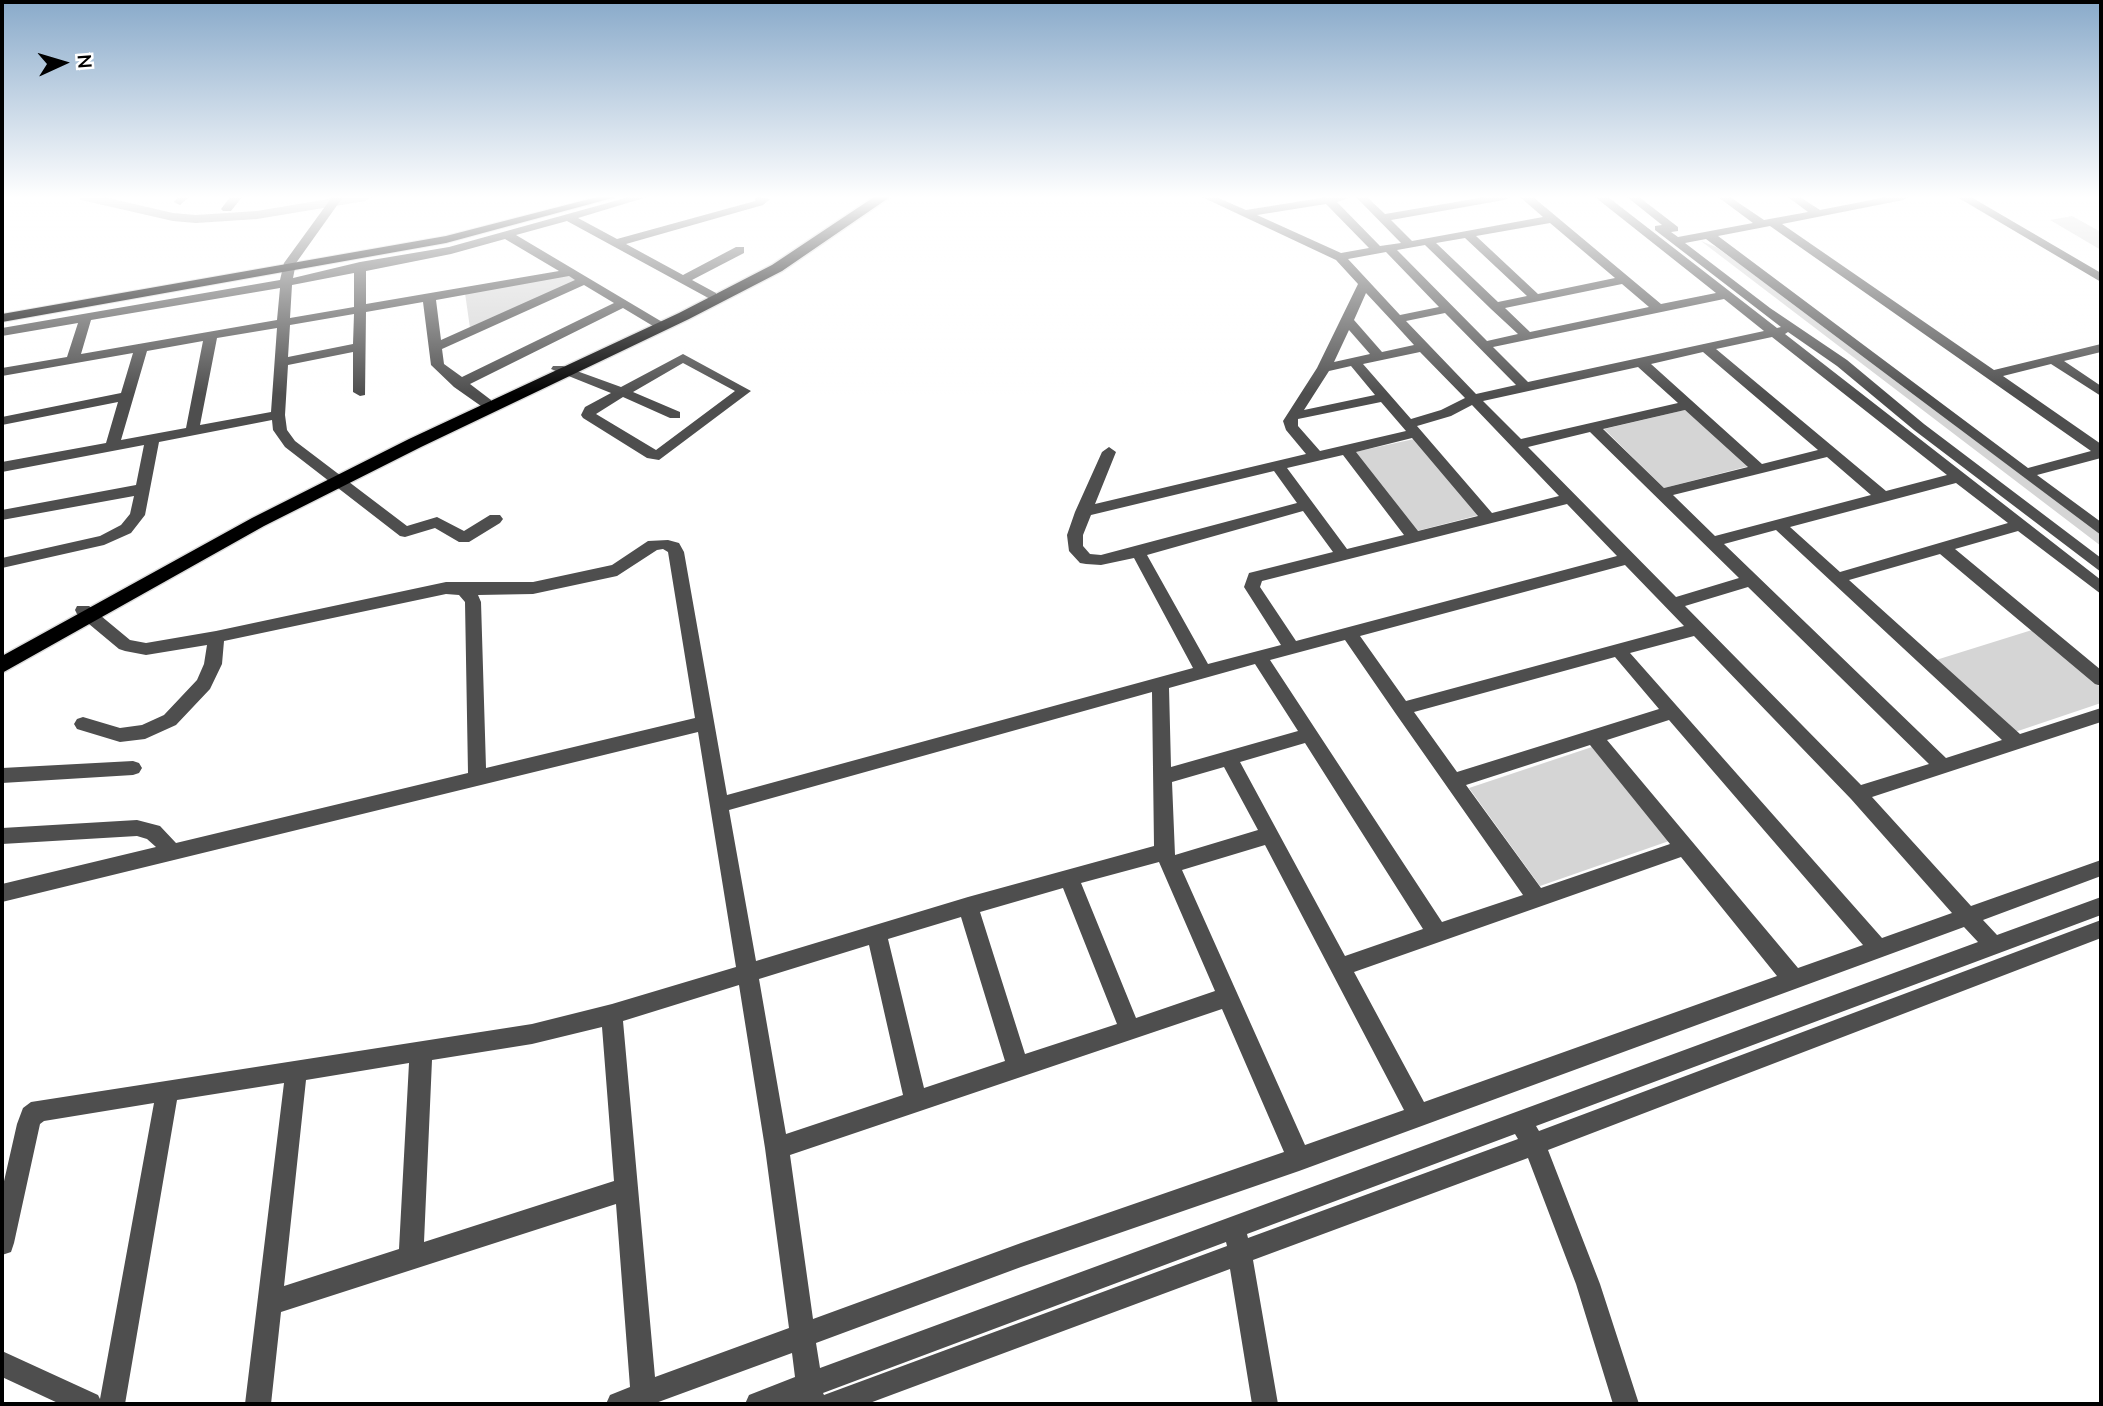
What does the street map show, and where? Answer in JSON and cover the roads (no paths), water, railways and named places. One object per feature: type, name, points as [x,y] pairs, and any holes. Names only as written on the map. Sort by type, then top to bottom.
[{"type":"highway","points":[[681,315],[775,263]]},
{"type":"highway","points":[[2,655],[336,479],[785,263]]},
{"type":"highway","points":[[436,430],[486,403],[562,371]]},
{"type":"highway","points":[[2,665],[86,613]]},
{"type":"main road","points":[[2,312],[307,263]]},
{"type":"main road","points":[[2,318],[308,263]]},
{"type":"street","points":[[292,263],[286,283],[278,415],[281,430],[290,444],[405,532],[433,522],[464,538],[495,519]]},
{"type":"street","points":[[2,332],[286,283],[379,263]]},
{"type":"street","points":[[556,263],[661,324]]},
{"type":"street","points":[[652,263],[712,296]]},
{"type":"street","points":[[683,280],[716,263]]},
{"type":"street","points":[[1345,263],[1423,347],[1476,398],[1858,794],[1994,946]]},
{"type":"street","points":[[1398,263],[1525,387]]},
{"type":"street","points":[[1450,263],[1527,336]]},
{"type":"street","points":[[1497,263],[1536,298]]},
{"type":"street","points":[[1604,263],[1660,310]]},
{"type":"street","points":[[1684,263],[2101,588]]},
{"type":"street","points":[[1711,263],[1781,316],[1853,361],[1929,424],[2101,552]]},
{"type":"street","points":[[1746,263],[2101,530]]},
{"type":"street","points":[[1826,263],[2101,452]]},
{"type":"street","points":[[2075,263],[2101,278]]},
{"type":"street","points":[[360,266],[360,392]]},
{"type":"street","points":[[2,372],[572,272]]},
{"type":"street","points":[[1495,306],[1624,279]]},
{"type":"street","points":[[436,346],[585,280]]},
{"type":"street","points":[[1315,455],[1291,427],[1290,421],[1324,368],[1365,284]]},
{"type":"street","points":[[1484,345],[1725,295]]},
{"type":"street","points":[[429,296],[438,365],[486,403]]},
{"type":"street","points":[[459,384],[624,303]]},
{"type":"street","points":[[1397,319],[1448,309]]},
{"type":"street","points":[[1781,316],[1792,329],[1842,363],[1919,427],[2101,566]]},
{"type":"street","points":[[73,359],[86,317]]},
{"type":"street","points":[[1347,320],[1379,356]]},
{"type":"street","points":[[1083,512],[1346,448],[1412,428],[1476,398],[1792,329]]},
{"type":"street","points":[[192,430],[211,334]]},
{"type":"street","points":[[112,446],[141,346]]},
{"type":"street","points":[[281,362],[360,347]]},
{"type":"street","points":[[1324,368],[1423,347]]},
{"type":"street","points":[[1706,348],[1882,497]]},
{"type":"street","points":[[1992,375],[2101,348]]},
{"type":"street","points":[[683,358],[744,391],[656,456],[588,415],[590,410],[622,392],[683,358]]},
{"type":"street","points":[[2053,360],[2101,392]]},
{"type":"street","points":[[1354,361],[1489,519]]},
{"type":"street","points":[[1642,362],[1759,469]]},
{"type":"street","points":[[562,371],[622,392],[675,415]]},
{"type":"street","points":[[2,421],[127,396]]},
{"type":"street","points":[[1294,416],[1384,397]]},
{"type":"street","points":[[1520,444],[1688,405]]},
{"type":"street","points":[[2,467],[278,415]]},
{"type":"street","points":[[1593,427],[1942,765]]},
{"type":"street","points":[[2,563],[118,535],[133,521],[143,489],[153,438]]},
{"type":"street","points":[[1346,448],[1415,538]]},
{"type":"street","points":[[1109,452],[1075,535],[1075,547],[1086,559],[1101,560],[1138,552],[1307,505]]},
{"type":"street","points":[[1662,493],[1829,452]]},
{"type":"street","points":[[2025,473],[2101,452]]},
{"type":"street","points":[[1276,464],[1343,556]]},
{"type":"street","points":[[1712,542],[1959,477]]},
{"type":"street","points":[[2,515],[143,489]]},
{"type":"street","points":[[1292,649],[1252,587],[1255,577],[1572,498]]},
{"type":"street","points":[[1778,524],[2015,741]]},
{"type":"street","points":[[1837,578],[2020,525]]},
{"type":"street","points":[[86,613],[125,645],[134,649],[146,649],[216,638],[446,588],[465,590],[541,587],[617,570],[653,545],[673,547],[720,805],[777,1148],[801,1337],[811,1394]]},
{"type":"street","points":[[1943,548],[2101,679]]},
{"type":"street","points":[[1138,552],[1204,673]]},
{"type":"street","points":[[720,805],[1630,558]]},
{"type":"street","points":[[1674,603],[1751,580]]},
{"type":"street","points":[[465,590],[473,602],[477,776]]},
{"type":"street","points":[[1402,709],[1699,628]]},
{"type":"street","points":[[1349,634],[1537,899]]},
{"type":"street","points":[[83,724],[120,735],[160,727],[204,684],[212,664],[216,638]]},
{"type":"street","points":[[1618,650],[1879,949]]},
{"type":"street","points":[[1260,658],[1437,933]]},
{"type":"street","points":[[1160,684],[1167,859],[1299,1159]]},
{"type":"street","points":[[1454,781],[1672,712]]},
{"type":"street","points":[[1858,794],[2101,715]]},
{"type":"street","points":[[2,892],[705,723]]},
{"type":"street","points":[[1162,776],[1310,735]]},
{"type":"street","points":[[1594,737],[1794,980]]},
{"type":"street","points":[[1229,758],[1419,1115]]},
{"type":"street","points":[[2,776],[132,768]]},
{"type":"street","points":[[2,836],[137,828],[153,832],[171,850]]},
{"type":"street","points":[[2,1243],[31,1116],[38,1110],[52,1106],[167,1093],[532,1034],[612,1014],[1069,878],[1270,835]]},
{"type":"street","points":[[1340,967],[1685,847]]},
{"type":"street","points":[[619,1404],[1021,1255],[1299,1159],[2101,868]]},
{"type":"street","points":[[1069,878],[1130,1030]]},
{"type":"street","points":[[968,906],[1018,1067]]},
{"type":"street","points":[[833,1404],[1520,1121],[2101,906]]},
{"type":"street","points":[[758,1404],[811,1394],[1237,1239],[1534,1144],[2101,929]]},
{"type":"street","points":[[877,934],[916,1102]]},
{"type":"street","points":[[777,1148],[1228,998]]},
{"type":"street","points":[[612,1014],[644,1395]]},
{"type":"street","points":[[411,1258],[421,1051]]},
{"type":"street","points":[[258,1404],[296,1072]]},
{"type":"street","points":[[112,1404],[167,1093]]},
{"type":"street","points":[[1520,1121],[1534,1144],[1588,1284],[1626,1404]]},
{"type":"street","points":[[270,1303],[626,1189]]},
{"type":"street","points":[[1237,1239],[1265,1404]]},
{"type":"street","points":[[2,1364],[89,1404]]}]
